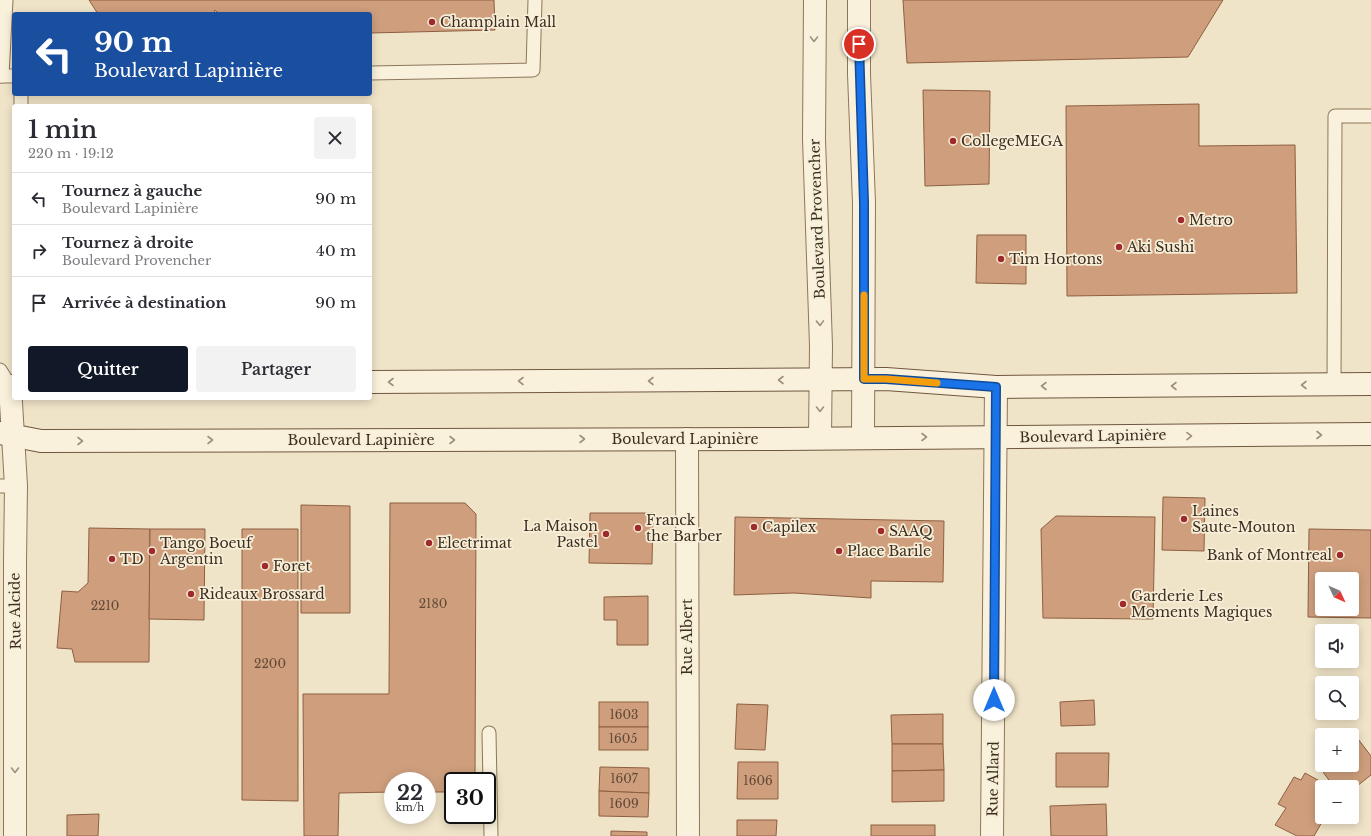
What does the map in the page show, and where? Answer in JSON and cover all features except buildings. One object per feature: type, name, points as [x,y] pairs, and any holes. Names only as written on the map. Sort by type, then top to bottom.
[{"type":"main road","name":"Boulevard Provencher","points":[[815,0],[814,139],[821,346],[820,438]]},
{"type":"main road","points":[[859,0],[859,74],[864,203],[863,438]]},
{"type":"main road","points":[[372,382],[886,379],[996,387],[1371,384]]},
{"type":"main road","name":"Rue Alcide","points":[[8,380],[8,486],[14,562],[8,731],[15,836]]},
{"type":"main road","name":"Rue Allard","points":[[992,836],[996,387]]},
{"type":"main road","name":"Boulevard Lapinière","points":[[7,434],[40,441],[688,439],[1371,434]]},
{"type":"main road","name":"Rue Albert","points":[[688,439],[688,836]]},
{"type":"lane","points":[[5,76],[6,0]]},
{"type":"lane","points":[[372,73],[533,70],[534,0]]},
{"type":"lane","points":[[1334,385],[1335,116],[1371,116]]},
{"type":"lane","points":[[489,733],[491,836]]},
{"type":"slow traffic","points":[[864,295],[864,379],[886,379],[937,383]]},
{"type":"place","name":"Champlain Mall","points":[[432,22]]},
{"type":"place","name":"CollegeMEGA","points":[[953,141]]},
{"type":"place","name":"Metro","points":[[1181,220]]},
{"type":"place","name":"Aki Sushi","points":[[1119,247]]},
{"type":"place","name":"Tim Hortons","points":[[1001,259]]},
{"type":"place","name":"Laines Saute-Mouton","points":[[1184,519]]},
{"type":"place","name":"Capilex","points":[[754,527]]},
{"type":"place","name":"Franck the Barber","points":[[638,528]]},
{"type":"place","name":"SAAQ","points":[[881,531]]},
{"type":"place","name":"La Maison Pastel","points":[[606,534]]},
{"type":"place","name":"Electrimat","points":[[429,543]]},
{"type":"place","name":"Tango Boeuf Argentin","points":[[152,551]]},
{"type":"place","name":"Place Barile","points":[[839,551]]},
{"type":"place","name":"Bank of Montreal","points":[[1340,555]]},
{"type":"place","name":"TD","points":[[112,559]]},
{"type":"place","name":"Foret","points":[[265,566]]},
{"type":"place","name":"Rideaux Brossard","points":[[191,594]]},
{"type":"place","name":"Garderie Les Moments Magiques","points":[[1123,604]]},
{"type":"route","points":[[859,44],[864,203],[864,379],[886,379],[996,387],[994,700]]}]
